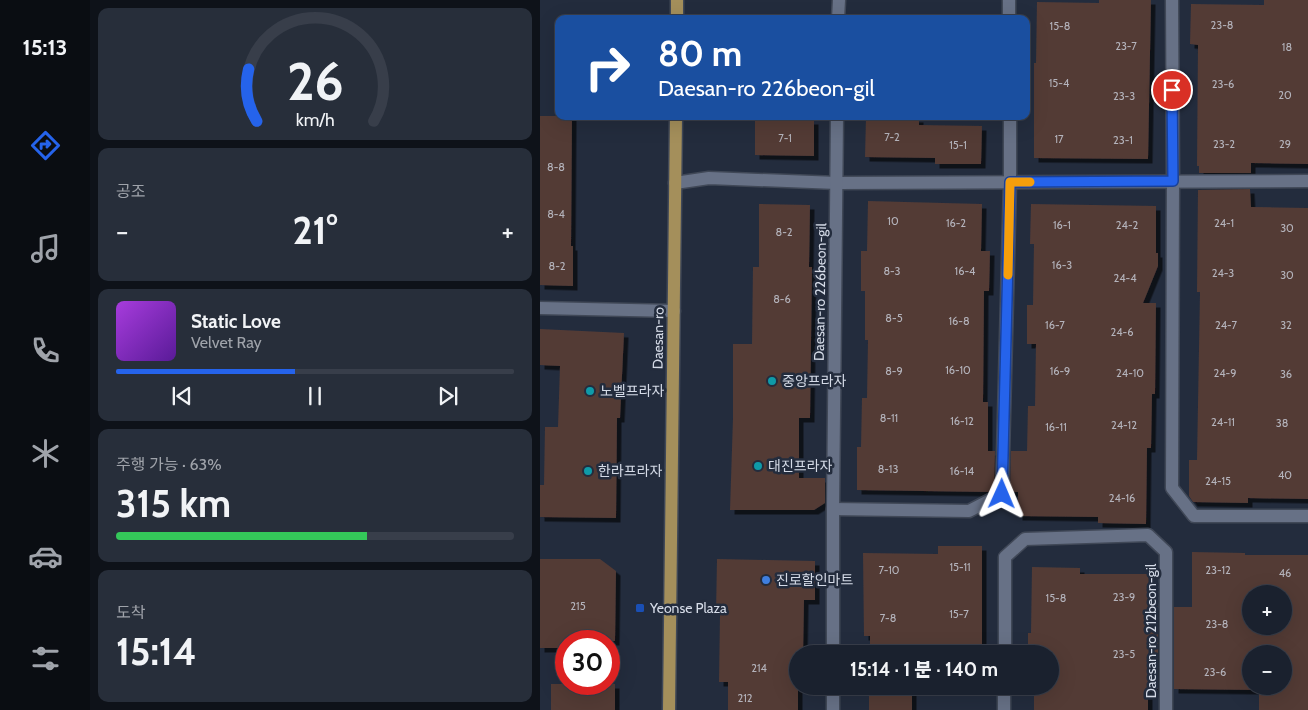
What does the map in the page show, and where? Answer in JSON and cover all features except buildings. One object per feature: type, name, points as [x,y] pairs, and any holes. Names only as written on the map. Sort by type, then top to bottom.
[{"type":"main road","points":[[677,0],[677,15]]},
{"type":"main road","name":"Daesan-ro","points":[[669,710],[676,120]]},
{"type":"street","points":[[838,15],[839,0]]},
{"type":"street","points":[[1009,0],[1009,15]]},
{"type":"street","points":[[1172,0],[1172,488],[1194,516],[1308,516]]},
{"type":"street","name":"Daesan-ro 226beon-gil","points":[[833,645],[837,120]]},
{"type":"street","points":[[833,509],[969,512],[1002,494],[1010,120]]},
{"type":"street","points":[[675,183],[709,178],[837,183],[1308,181]]},
{"type":"street","points":[[540,308],[674,311]]},
{"type":"street","name":"Daesan-ro 212beon-gil","points":[[1005,645],[1006,557],[1025,539],[1148,535],[1166,552],[1166,710]]},
{"type":"street","points":[[833,695],[833,710]]},
{"type":"street","points":[[1004,695],[1004,710]]},
{"type":"slow traffic","points":[[1008,275],[1010,182],[1030,182]]},
{"type":"place","name":"중앙프라자","points":[[772,381]]},
{"type":"place","name":"노벨프라자","points":[[590,391]]},
{"type":"place","name":"대진프라자","points":[[758,466]]},
{"type":"place","name":"한라프라자","points":[[588,471]]},
{"type":"place","name":"진로할인마트","points":[[766,580]]},
{"type":"place","name":"Yeonse Plaza","points":[[640,608]]},
{"type":"route","points":[[1002,494],[1010,182],[1173,181],[1172,90]]}]
